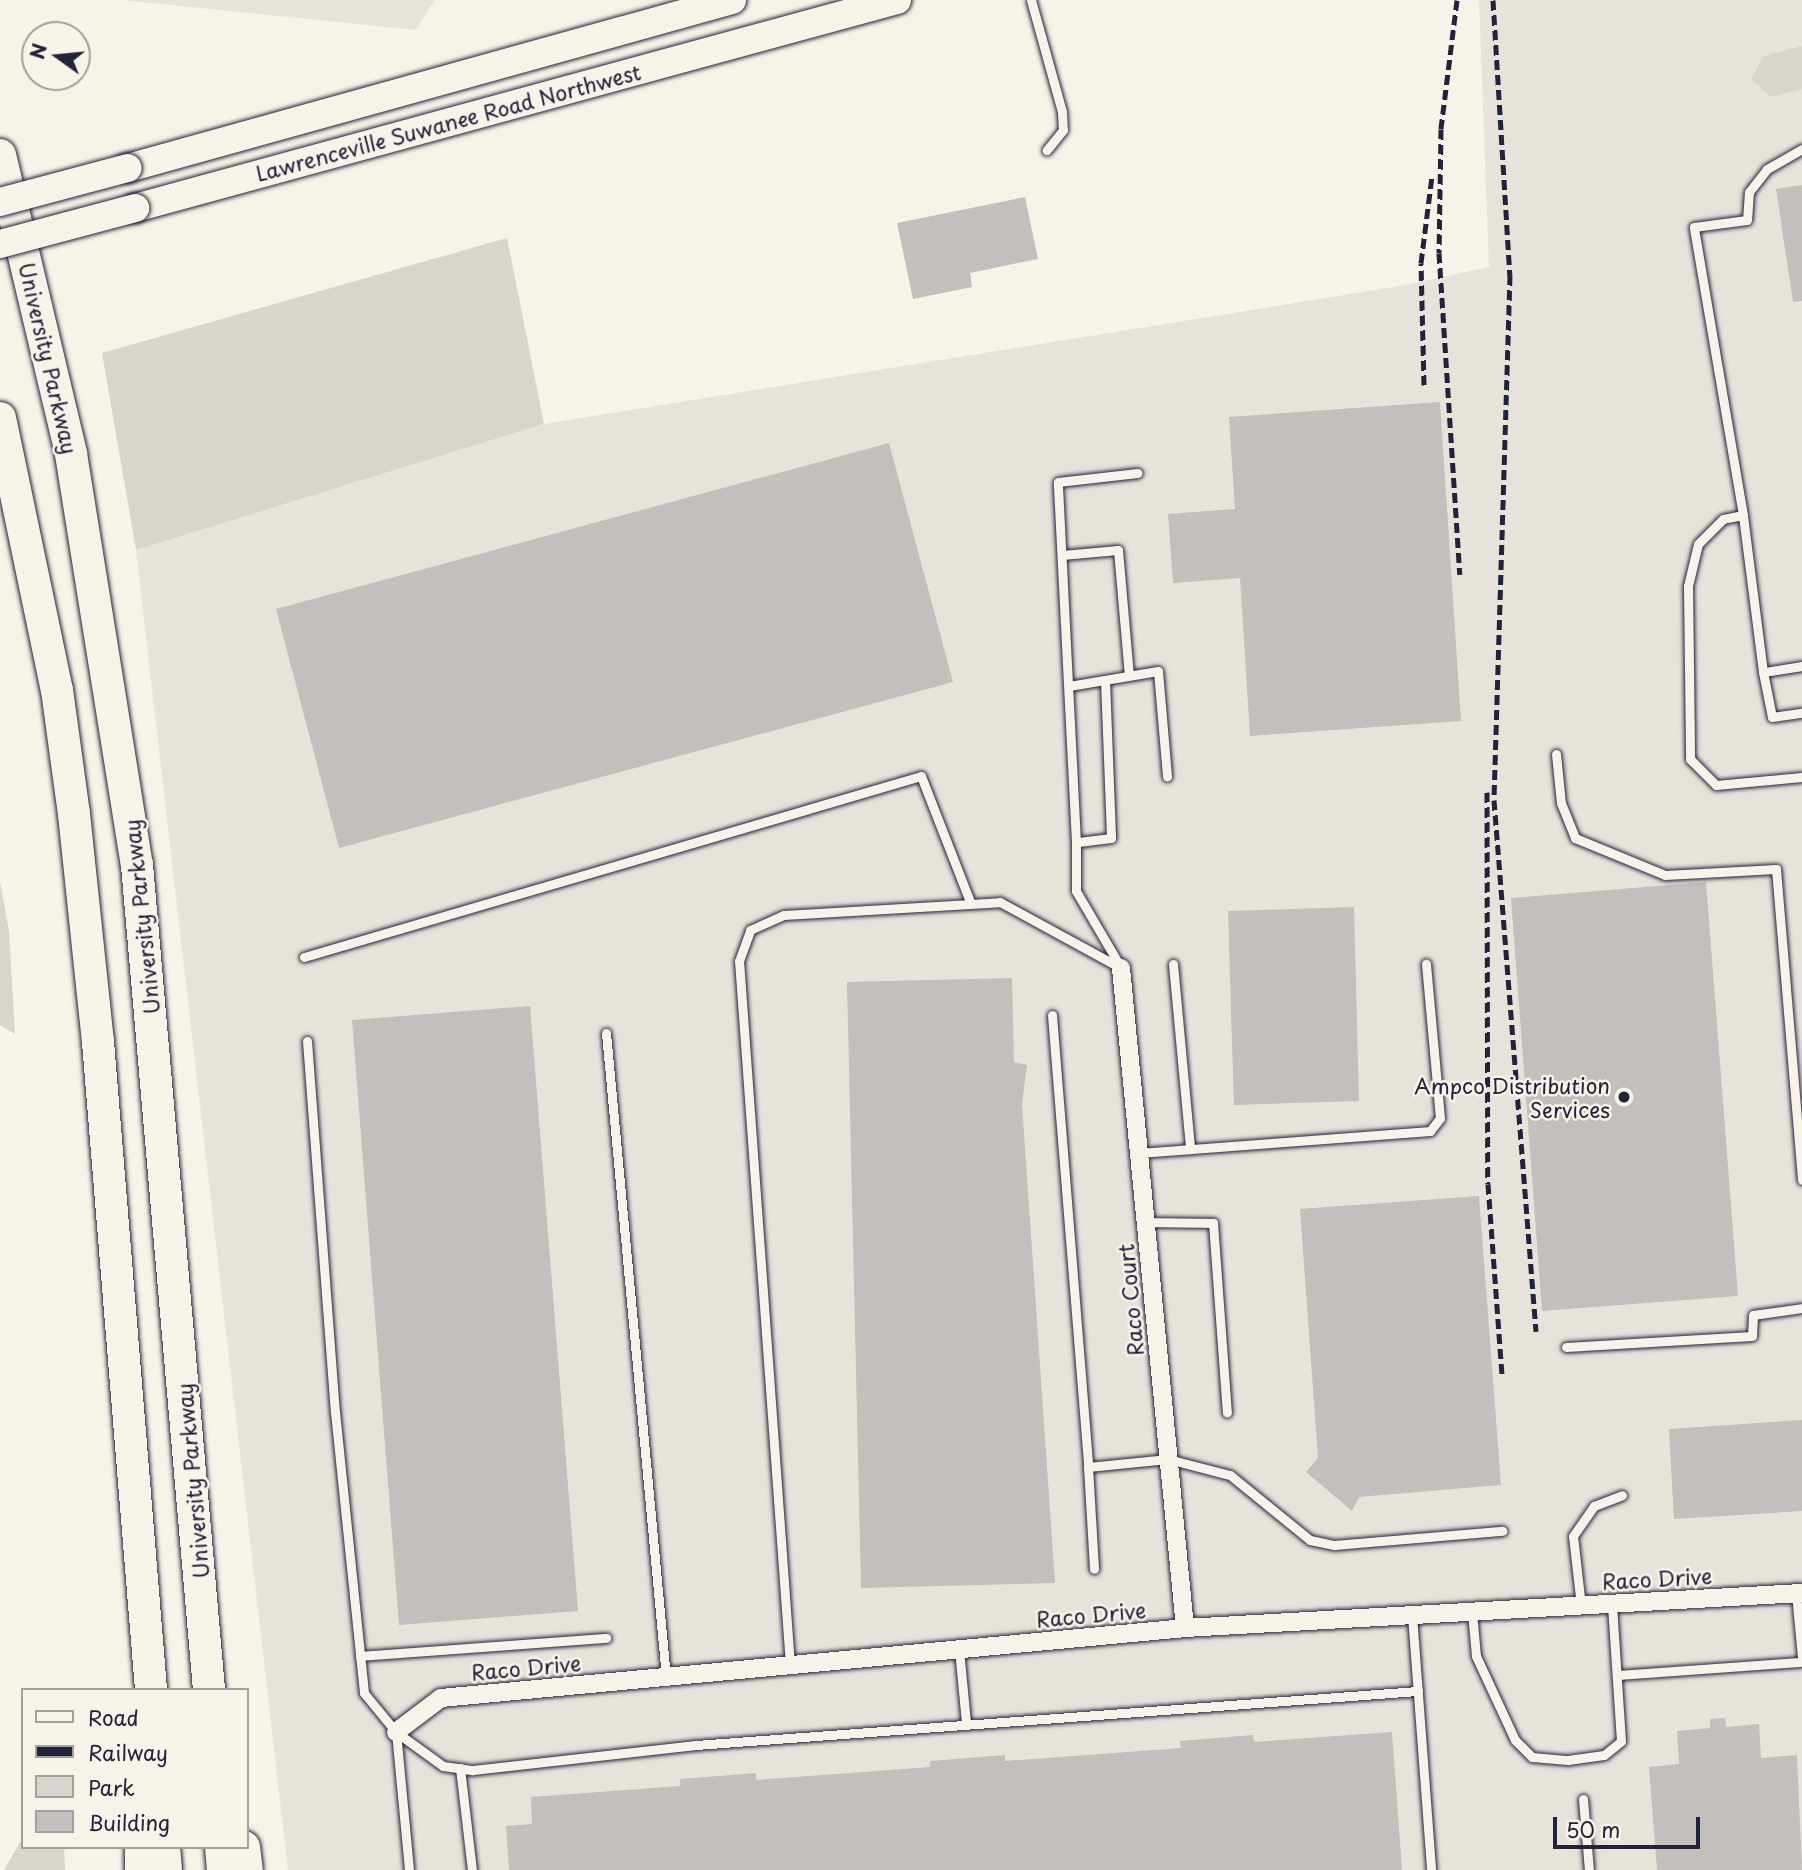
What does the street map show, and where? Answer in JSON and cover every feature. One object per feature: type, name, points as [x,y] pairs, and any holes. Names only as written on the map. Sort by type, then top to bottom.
[{"type":"highway","name":"University Parkway","points":[[0,155],[71,454],[110,673],[138,865],[209,1688]]},
{"type":"highway","points":[[0,418],[57,690],[74,814],[101,1069],[151,1688]]},
{"type":"highway","points":[[191,1463],[215,1561],[228,1688]]},
{"type":"highway","points":[[143,1688],[145,1630]]},
{"type":"highway","points":[[141,1849],[141,1870]]},
{"type":"highway","points":[[164,1849],[166,1870]]},
{"type":"highway","points":[[221,1849],[223,1870]]},
{"type":"highway","points":[[244,1849],[247,1870]]},
{"type":"main road","name":"Lawrenceville Suwanee Road Northwest","points":[[0,202],[732,0]]},
{"type":"main road","name":"Lawrenceville Suwanee Road Northwest","points":[[0,244],[897,0]]},
{"type":"street","name":"Raco Court","points":[[1121,968],[1185,1628]]},
{"type":"street","name":"Raco Drive","points":[[396,1732],[441,1698],[1185,1628],[1799,1593]]},
{"type":"lane","points":[[1031,0],[1062,112],[1063,130],[1047,150]]},
{"type":"lane","points":[[1802,149],[1767,170],[1749,192],[1747,220],[1694,227],[1743,515],[1763,672],[1772,717],[1802,713]]},
{"type":"lane","points":[[1121,968],[1076,891],[1076,842],[1058,482],[1137,473]]},
{"type":"lane","points":[[1743,515],[1723,519],[1698,544],[1688,586],[1690,759],[1716,785],[1802,777]]},
{"type":"lane","points":[[1062,555],[1118,550],[1129,676]]},
{"type":"lane","points":[[1763,672],[1802,666]]},
{"type":"lane","points":[[1069,686],[1158,671],[1167,777]]},
{"type":"lane","points":[[1076,842],[1111,838],[1105,680]]},
{"type":"lane","points":[[1556,754],[1561,803],[1575,838],[1665,875],[1776,869],[1802,1180]]},
{"type":"lane","points":[[304,957],[921,776],[971,904]]},
{"type":"lane","points":[[790,1665],[739,961],[750,930],[783,915],[1000,902],[1121,968]]},
{"type":"lane","points":[[1173,964],[1190,1149]]},
{"type":"lane","points":[[1139,1153],[1430,1131],[1440,1118],[1426,964]]},
{"type":"lane","points":[[1052,1016],[1094,1569]]},
{"type":"lane","points":[[607,1033],[666,1677]]},
{"type":"lane","points":[[306,1041],[363,1693],[396,1732],[443,1766],[460,1768],[966,1723],[1418,1691]]},
{"type":"lane","points":[[1145,1222],[1213,1223],[1227,1412]]},
{"type":"lane","points":[[1566,1347],[1752,1336],[1753,1315],[1802,1308]]},
{"type":"lane","points":[[1088,1467],[1168,1460],[1230,1475],[1310,1541],[1334,1545],[1502,1531]]},
{"type":"lane","points":[[1581,1606],[1573,1536],[1594,1506],[1622,1495]]},
{"type":"lane","points":[[1619,1675],[1802,1660],[1799,1593]]},
{"type":"lane","points":[[1472,1612],[1476,1656],[1515,1740],[1532,1757],[1604,1755],[1621,1741],[1619,1675],[1612,1604]]},
{"type":"lane","points":[[1412,1615],[1431,1870]]},
{"type":"lane","points":[[360,1656],[606,1638]]},
{"type":"lane","points":[[958,1649],[966,1723]]},
{"type":"lane","points":[[396,1732],[409,1870]]},
{"type":"lane","points":[[460,1768],[472,1870]]},
{"type":"lane","points":[[1583,1799],[1589,1870]]},
{"type":"shaded area","points":[[122,0],[435,0],[416,30]]},
{"type":"shaded area","points":[[1479,0],[1802,0],[1802,1870],[288,1870],[136,550],[544,424],[1400,286],[1489,267]]},
{"type":"green space","points":[[1802,46],[1802,89],[1771,97],[1751,79],[1764,56]]},
{"type":"green space","points":[[507,238],[544,424],[136,550],[102,353]]},
{"type":"green space","points":[[0,882],[9,931],[15,1034],[0,1025]]},
{"type":"green space","points":[[21,1840],[21,1849],[64,1849],[65,1870],[4,1870]]},
{"type":"building","points":[[1802,185],[1802,301],[1793,302],[1776,189]]},
{"type":"building","points":[[1025,197],[1038,259],[970,273],[972,287],[913,299],[897,223]]},
{"type":"building","points":[[1440,402],[1461,721],[1250,736],[1240,578],[1173,583],[1168,514],[1235,509],[1229,417]]},
{"type":"building","points":[[889,443],[953,682],[339,848],[276,609]]},
{"type":"building","name":"Ampco Distribution Services","points":[[1706,882],[1738,1296],[1542,1311],[1511,898]]},
{"type":"building","points":[[1354,907],[1359,1101],[1234,1105],[1228,911]]},
{"type":"building","points":[[1012,978],[1014,1062],[1027,1065],[1022,1104],[1055,1583],[861,1588],[847,982]]},
{"type":"building","points":[[530,1006],[578,1611],[399,1625],[352,1020]]},
{"type":"building","points":[[1479,1196],[1501,1485],[1359,1497],[1352,1511],[1306,1472],[1318,1458],[1300,1209]]},
{"type":"building","points":[[1802,1420],[1802,1511],[1674,1519],[1669,1429]]},
{"type":"building","points":[[1725,1718],[1726,1727],[1759,1724],[1761,1758],[1797,1755],[1802,1870],[1657,1870],[1649,1767],[1679,1764],[1677,1731],[1710,1728],[1710,1719]]},
{"type":"building","points":[[1392,1732],[1402,1870],[509,1870],[506,1826],[532,1824],[531,1797],[680,1786],[680,1779],[756,1773],[756,1780],[930,1767],[930,1761],[1005,1755],[1005,1761],[1181,1748],[1180,1741],[1253,1735],[1254,1742]]},
{"type":"railway","points":[[1457,0],[1441,129],[1439,253],[1460,574]]},
{"type":"railway","points":[[1493,0],[1510,275],[1494,800],[1536,1331]]},
{"type":"railway","points":[[1424,385],[1421,263],[1432,176]]},
{"type":"railway","points":[[1487,792],[1488,1184],[1502,1376]]},
{"type":"place","name":"Ampco Distribution Services","points":[[1624,1097]]}]
